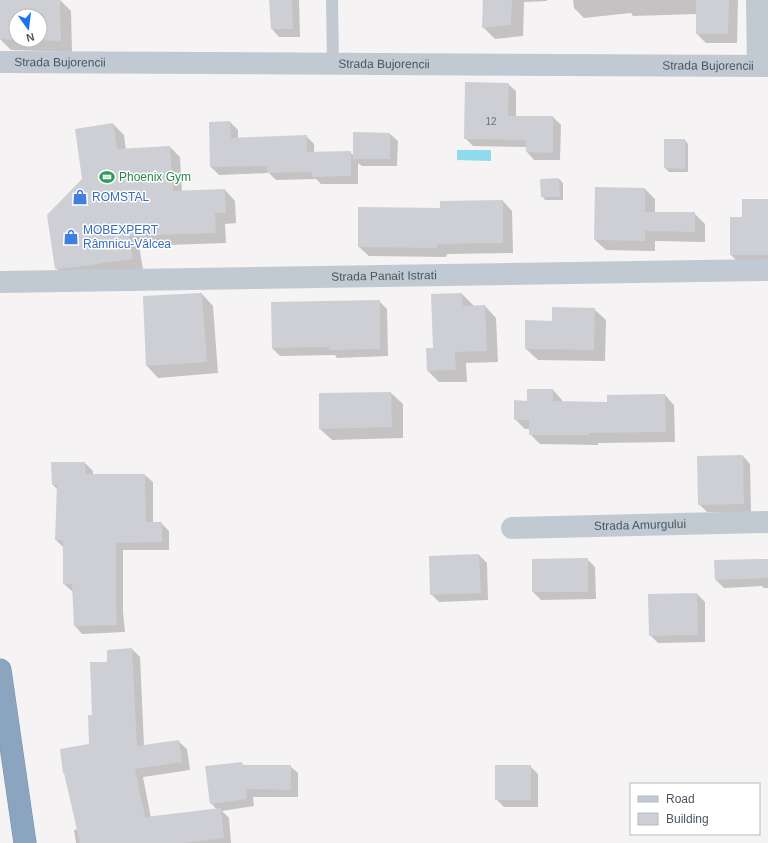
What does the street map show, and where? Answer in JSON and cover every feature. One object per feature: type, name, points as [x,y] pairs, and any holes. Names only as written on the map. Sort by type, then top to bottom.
[{"type":"highway","points":[[0,670],[25,843]]},
{"type":"street","points":[[757,0],[763,66]]},
{"type":"street","name":"Strada Bujorencii","points":[[0,62],[763,66]]},
{"type":"street","name":"Strada Panait Istrati","points":[[0,282],[768,270]]},
{"type":"street","name":"Strada Amurgului","points":[[512,528],[768,522]]},
{"type":"lane","points":[[332,0],[333,64]]},
{"type":"water","points":[[457,150],[491,150],[491,161],[457,160]]},
{"type":"building","points":[[0,0],[60,0],[61,41],[48,41],[48,8],[8,8],[8,40],[0,39]]},
{"type":"building","points":[[269,0],[292,0],[293,29],[271,29]]},
{"type":"building","points":[[483,0],[512,0],[511,25],[482,28]]},
{"type":"building","points":[[696,0],[729,0],[728,34],[696,34]]},
{"type":"building","points":[[465,82],[509,83],[508,116],[553,116],[553,153],[526,152],[526,140],[464,139]]},
{"type":"building","points":[[230,121],[231,138],[307,135],[307,152],[351,151],[351,176],[312,177],[312,172],[267,173],[267,166],[210,167],[209,122]]},
{"type":"building","points":[[113,123],[117,149],[170,146],[173,191],[225,189],[226,213],[215,213],[216,233],[129,236],[133,259],[55,269],[47,215],[82,179],[75,129]]},
{"type":"building","points":[[353,132],[390,133],[390,159],[353,159]]},
{"type":"building","points":[[664,139],[685,139],[685,169],[664,168]]},
{"type":"building","points":[[559,178],[560,197],[541,197],[540,179]]},
{"type":"building","points":[[595,187],[645,188],[645,212],[695,212],[695,232],[645,231],[645,241],[594,240]]},
{"type":"building","points":[[742,199],[768,199],[768,255],[730,255],[730,217],[742,217]]},
{"type":"building","points":[[503,200],[503,243],[437,244],[437,248],[358,247],[358,207],[440,208],[440,201]]},
{"type":"building","points":[[202,293],[207,362],[146,366],[143,296]]},
{"type":"building","points":[[462,293],[463,306],[485,305],[487,351],[455,352],[456,370],[427,371],[426,348],[433,348],[431,294]]},
{"type":"building","points":[[380,300],[380,349],[329,350],[329,347],[272,348],[271,302]]},
{"type":"building","points":[[552,307],[595,308],[594,350],[525,349],[525,320],[552,321]]},
{"type":"building","points":[[527,389],[553,389],[553,401],[607,402],[607,395],[665,394],[666,432],[589,433],[589,435],[529,435],[529,420],[514,420],[514,400],[527,401]]},
{"type":"building","points":[[391,392],[392,427],[319,429],[319,393]]},
{"type":"building","points":[[743,455],[744,504],[698,505],[697,456]]},
{"type":"building","points":[[51,462],[85,462],[86,474],[145,474],[146,522],[162,522],[162,542],[116,543],[117,625],[74,626],[72,584],[63,584],[63,540],[55,540],[57,485],[52,485]]},
{"type":"building","points":[[479,554],[481,593],[430,595],[429,556]]},
{"type":"building","points":[[588,558],[588,592],[532,592],[532,559]]},
{"type":"building","points":[[768,559],[768,578],[715,580],[714,560]]},
{"type":"building","points":[[697,593],[698,635],[649,636],[648,594]]},
{"type":"building","points":[[132,648],[137,746],[179,740],[182,762],[135,769],[145,817],[221,808],[224,838],[184,843],[80,843],[63,773],[60,749],[89,744],[88,715],[92,715],[90,662],[107,662],[107,650]]},
{"type":"building","points":[[242,762],[242,765],[291,765],[291,790],[246,789],[247,799],[210,804],[205,766]]},
{"type":"building","points":[[495,765],[531,765],[531,800],[495,800]]},
{"type":"place","name":"Phoenix Gym","points":[[107,177]]},
{"type":"place","name":"ROMSTAL","points":[[80,197]]},
{"type":"place","name":"MOBEXPERT Râmnicu-Vâlcea","points":[[71,237]]}]
